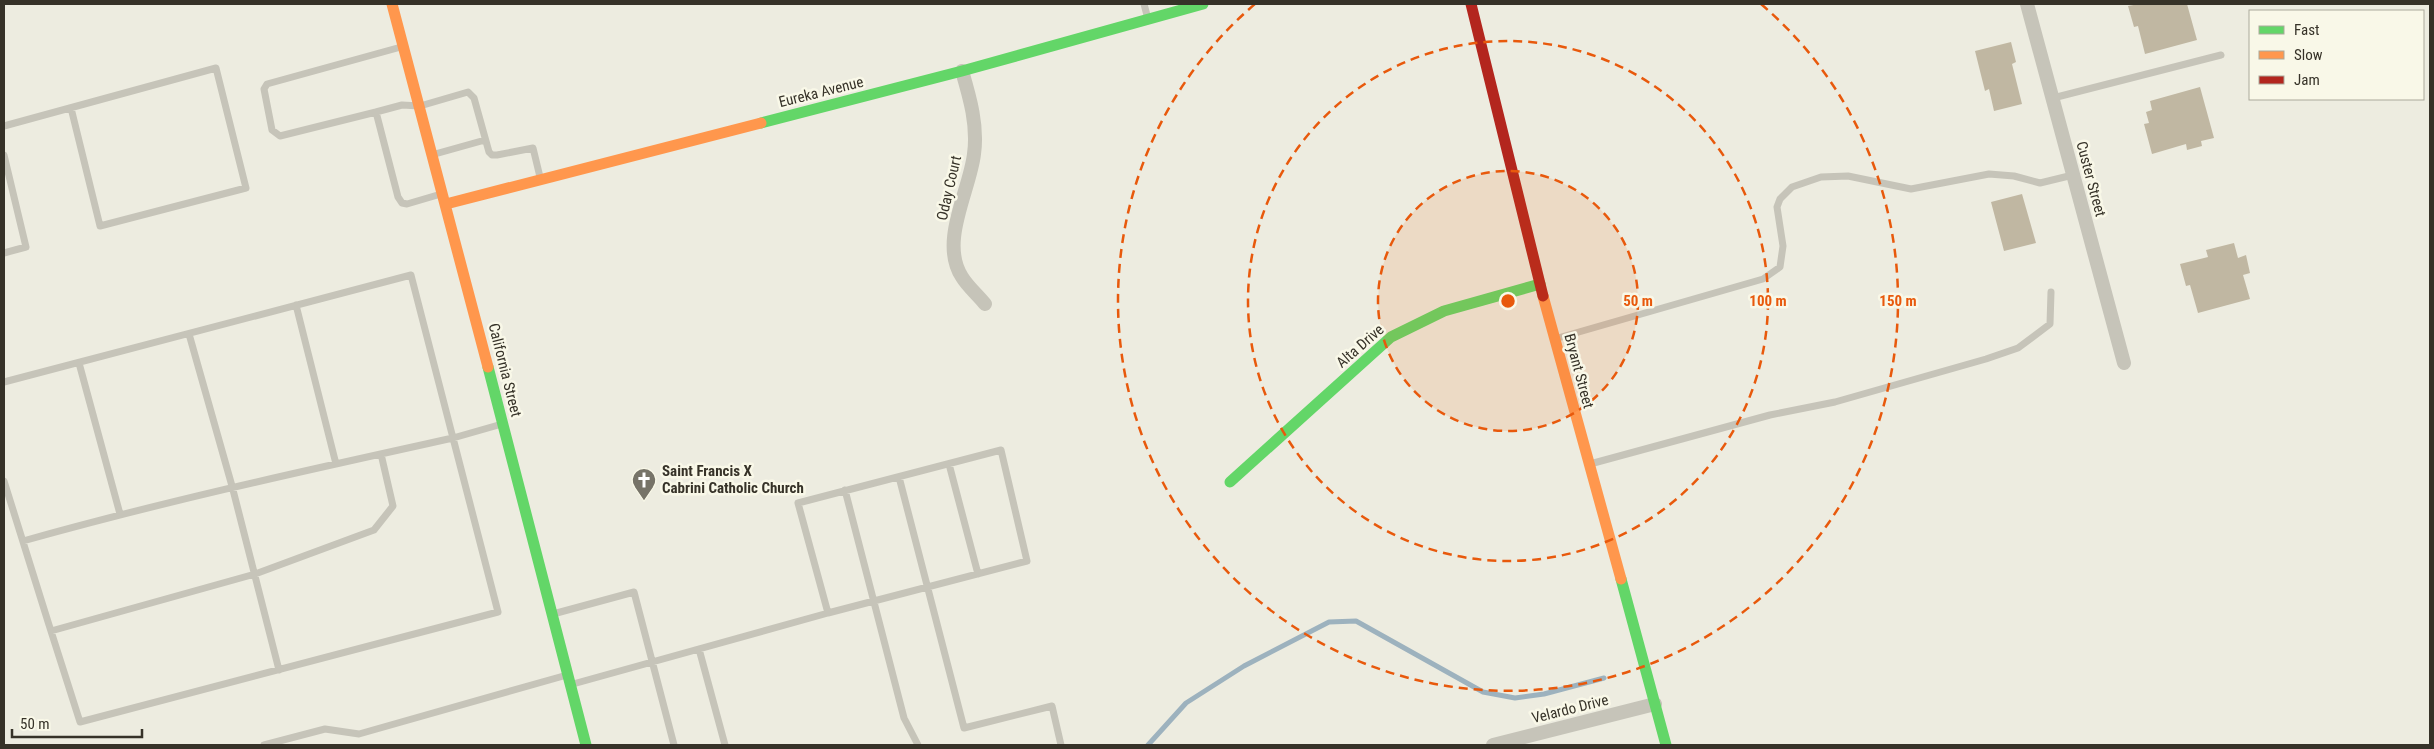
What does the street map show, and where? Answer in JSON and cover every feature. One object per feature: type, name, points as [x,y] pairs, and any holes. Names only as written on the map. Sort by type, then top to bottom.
[{"type":"street","name":"California Street","points":[[392,4],[445,198],[586,745]]},
{"type":"street","name":"Eureka Avenue","points":[[445,198],[541,180],[962,71],[1203,4]]},
{"type":"street","name":"Bryant Street","points":[[1471,4],[1540,284],[1666,745]]},
{"type":"street","name":"Custer Street","points":[[2027,4],[2124,364]]},
{"type":"street","name":"Oday Court","points":[[962,71],[973,109],[974,154],[961,202],[955,235],[955,249],[962,277],[985,304]]},
{"type":"street","name":"Alta Drive","points":[[1230,482],[1399,332],[1414,323],[1440,312],[1540,284]]},
{"type":"street","name":"Velardo Drive","points":[[1493,745],[1655,704]]},
{"type":"lane","points":[[1144,4],[1148,19]]},
{"type":"lane","points":[[404,46],[267,84],[264,89],[272,130],[280,136],[402,105],[420,106],[468,92],[472,94],[485,140],[492,155],[533,148],[541,180]]},
{"type":"lane","points":[[2052,98],[2221,55]]},
{"type":"lane","points":[[4,126],[216,68],[246,188],[100,226],[71,108]]},
{"type":"lane","points":[[376,112],[398,197],[402,203],[407,204],[445,198]]},
{"type":"lane","points":[[433,154],[485,140]]},
{"type":"lane","points":[[4,155],[26,247],[4,253]]},
{"type":"lane","points":[[1555,338],[1763,279],[1780,267],[1783,246],[1777,207],[1780,199],[1792,187],[1821,177],[1848,176],[1911,189],[1989,174],[2014,176],[2040,183],[2074,175]]},
{"type":"lane","points":[[4,382],[411,275],[498,612],[80,722],[4,481]]},
{"type":"lane","points":[[1589,464],[1770,415],[1835,402],[2018,348],[2050,324],[2051,292]]},
{"type":"lane","points":[[296,305],[336,464]]},
{"type":"lane","points":[[189,334],[232,486],[279,670]]},
{"type":"lane","points":[[80,363],[120,514]]},
{"type":"lane","points":[[23,541],[232,486],[452,438],[503,424]]},
{"type":"lane","points":[[264,745],[325,729],[359,734],[569,680],[652,662],[828,613],[874,600],[1027,561],[1000,450],[798,502],[828,613]]},
{"type":"lane","points":[[51,631],[255,574],[374,530],[393,506],[381,454]]},
{"type":"lane","points":[[949,464],[978,574]]},
{"type":"lane","points":[[899,477],[964,728],[1052,706],[1061,745]]},
{"type":"lane","points":[[845,490],[904,718],[918,745]]},
{"type":"lane","points":[[552,615],[634,592],[674,745]]},
{"type":"lane","points":[[699,649],[725,745]]},
{"type":"building","points":[[2139,4],[2187,4],[2197,40],[2145,54],[2138,26],[2134,27],[2128,6]]},
{"type":"building","points":[[2011,42],[2016,62],[2012,64],[2022,104],[1994,111],[1989,89],[1985,91],[1975,51]]},
{"type":"building","points":[[2200,87],[2214,138],[2201,141],[2202,146],[2187,150],[2186,144],[2152,154],[2144,124],[2149,123],[2146,112],[2152,110],[2150,101]]},
{"type":"building","points":[[2022,194],[2036,243],[2004,251],[1991,202]]},
{"type":"building","points":[[2234,243],[2238,258],[2246,255],[2250,273],[2243,275],[2250,299],[2198,313],[2190,285],[2186,286],[2180,264],[2208,257],[2206,250]]},
{"type":"waterway","points":[[1148,745],[1186,703],[1244,666],[1329,622],[1356,621],[1483,692],[1515,698],[1544,694],[1604,678]]},
{"type":"traffic: fast","points":[[761,123],[962,71],[1203,4]]},
{"type":"traffic: fast","points":[[1230,482],[1391,337],[1444,311],[1540,284]]},
{"type":"traffic: fast","points":[[488,367],[586,745]]},
{"type":"traffic: fast","points":[[1621,579],[1666,745]]},
{"type":"traffic: slow","points":[[392,4],[488,367]]},
{"type":"traffic: slow","points":[[446,204],[761,123]]},
{"type":"traffic: slow","points":[[1543,296],[1621,579]]},
{"type":"traffic: jam","points":[[1471,4],[1543,296]]},
{"type":"place","name":"Saint Francis X Cabrini Catholic Church","points":[[644,501]]}]
